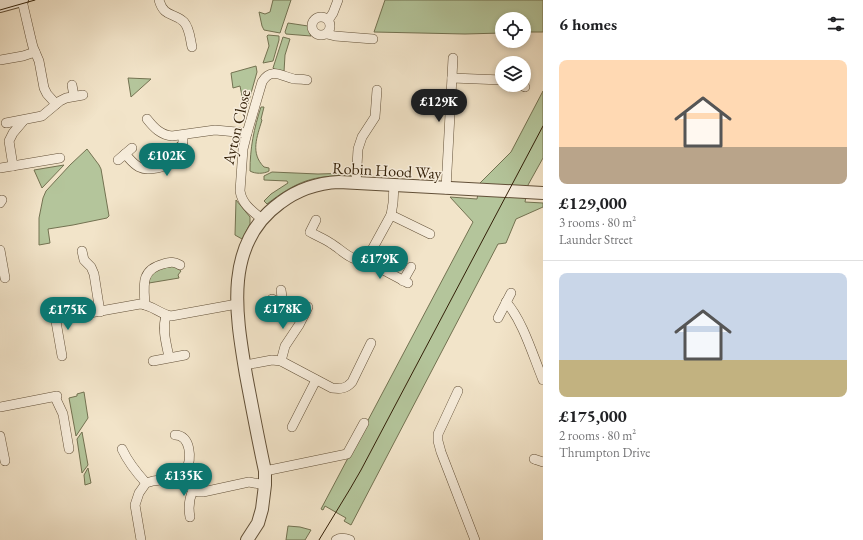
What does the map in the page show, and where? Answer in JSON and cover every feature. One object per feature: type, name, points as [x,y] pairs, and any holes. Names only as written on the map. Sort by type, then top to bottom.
[{"type":"street","points":[[0,6],[22,0],[30,39],[39,61],[45,90],[56,104]]},
{"type":"street","points":[[159,0],[163,10],[181,20],[187,26],[192,47]]},
{"type":"street","points":[[329,19],[338,0]]},
{"type":"street","points":[[327,34],[331,24],[329,19],[323,16],[316,18],[312,26],[313,31],[316,34],[373,39]]},
{"type":"street","points":[[5,49],[4,60],[35,52]]},
{"type":"street","points":[[446,189],[453,58]]},
{"type":"street","name":"Ayton Close","points":[[262,219],[244,204],[241,195],[242,159],[247,133],[262,82],[267,75],[276,73],[294,79],[307,80]]},
{"type":"street","points":[[452,78],[495,80]]},
{"type":"street","points":[[6,123],[42,116],[66,98],[79,96],[72,85]]},
{"type":"street","points":[[356,183],[358,149],[362,137],[375,117],[377,90]]},
{"type":"street","points":[[147,119],[156,129],[167,136],[215,130],[247,133]]},
{"type":"street","points":[[13,166],[9,141],[24,120]]},
{"type":"street","points":[[118,160],[129,151],[135,164],[146,169],[168,166],[177,159],[180,154],[183,147],[183,135]]},
{"type":"street","points":[[0,168],[60,158]]},
{"type":"street","name":"Robin Hood Way","points":[[247,540],[258,523],[262,509],[265,471],[240,340],[237,304],[238,282],[241,260],[249,238],[262,219],[274,207],[300,190],[329,182],[543,193]]},
{"type":"street","points":[[316,220],[310,232],[333,244],[348,256],[364,259],[368,257],[391,215],[394,185]]},
{"type":"street","points":[[391,215],[430,234]]},
{"type":"street","points":[[0,250],[5,278]]},
{"type":"street","points":[[82,251],[84,260],[91,267],[94,274],[100,312]]},
{"type":"street","points":[[368,257],[376,266],[406,282],[411,267]]},
{"type":"street","points":[[145,305],[144,285],[149,270],[153,267],[174,260]]},
{"type":"street","points":[[91,267],[100,264]]},
{"type":"street","points":[[281,290],[282,297],[275,301],[306,311],[285,346],[281,361]]},
{"type":"street","points":[[498,318],[511,293]]},
{"type":"street","points":[[506,302],[522,327],[543,380]]},
{"type":"street","points":[[62,356],[55,315],[100,312],[140,304],[151,306],[166,315],[177,316],[237,304]]},
{"type":"street","points":[[166,315],[164,330],[169,357]]},
{"type":"street","points":[[244,365],[272,360],[281,361],[332,388],[338,389],[343,388],[352,382],[371,343]]},
{"type":"street","points":[[153,361],[185,355]]},
{"type":"street","points":[[292,427],[316,380]]},
{"type":"street","points":[[39,390],[41,400]]},
{"type":"street","points":[[458,390],[450,398],[437,438],[475,540]]},
{"type":"street","points":[[0,407],[56,397],[63,414],[69,449]]},
{"type":"street","points":[[265,471],[347,454],[364,423]]},
{"type":"street","points":[[175,435],[182,436],[188,445],[189,453],[187,468],[178,480]]},
{"type":"street","points":[[0,436],[5,461]]},
{"type":"street","points":[[122,449],[132,467],[146,483]]},
{"type":"street","points":[[141,540],[135,506],[139,493],[146,483],[168,479],[178,480],[198,492],[206,492],[249,482],[265,485]]},
{"type":"street","points":[[190,517],[189,499],[193,490]]},
{"type":"street","points":[[338,539],[343,538],[350,540]]},
{"type":"green space","points":[[273,0],[291,0],[280,33],[264,30],[259,12],[265,14],[270,12]]},
{"type":"green space","points":[[385,0],[543,0],[543,32],[531,32],[531,12],[495,12],[495,33],[374,32]]},
{"type":"green space","points":[[288,23],[308,26],[311,36],[286,34],[285,32]]},
{"type":"green space","points":[[268,35],[279,36],[279,40],[273,61],[263,63],[269,46]]},
{"type":"green space","points":[[283,37],[290,39],[285,55],[284,72],[273,68]]},
{"type":"green space","points":[[256,66],[257,72],[248,104],[242,96],[240,86],[233,88],[231,73]]},
{"type":"green space","points":[[128,78],[151,79],[131,97]]},
{"type":"green space","points":[[543,91],[543,158],[528,185],[525,202],[543,203],[543,207],[516,219],[506,243],[498,244],[351,525],[344,521],[346,518],[325,506],[323,510],[321,509],[473,222],[450,197],[477,199],[480,183],[511,152]]},
{"type":"green space","points":[[261,107],[264,107],[256,150],[260,162],[264,167],[269,168],[269,171],[265,173],[254,173],[250,171],[250,163],[253,138]]},
{"type":"green space","points":[[178,142],[179,145],[171,160],[152,165]]},
{"type":"green space","points":[[87,149],[101,169],[109,216],[107,218],[48,229],[50,243],[39,245],[39,218],[46,191]]},
{"type":"green space","points":[[64,165],[42,188],[34,170]]},
{"type":"green space","points":[[272,172],[318,174],[352,173],[351,176],[316,178],[306,181],[287,190],[267,204],[264,201],[271,194],[288,183],[287,181],[264,180],[264,176]]},
{"type":"green space","points":[[236,200],[250,217],[250,224],[242,239],[235,235]]},
{"type":"green space","points":[[174,266],[181,271],[178,275],[179,278],[149,283],[150,275],[157,269]]},
{"type":"green space","points":[[84,392],[88,418],[76,436],[69,398]]},
{"type":"green space","points":[[82,432],[88,465],[82,473],[77,439]]},
{"type":"green space","points":[[88,468],[91,483],[85,485],[84,475]]},
{"type":"green space","points":[[288,526],[311,530],[305,540],[286,540]]},
{"type":"tram line","points":[[0,10],[35,0]]},
{"type":"tram line","points":[[319,540],[361,470],[543,126]]}]
